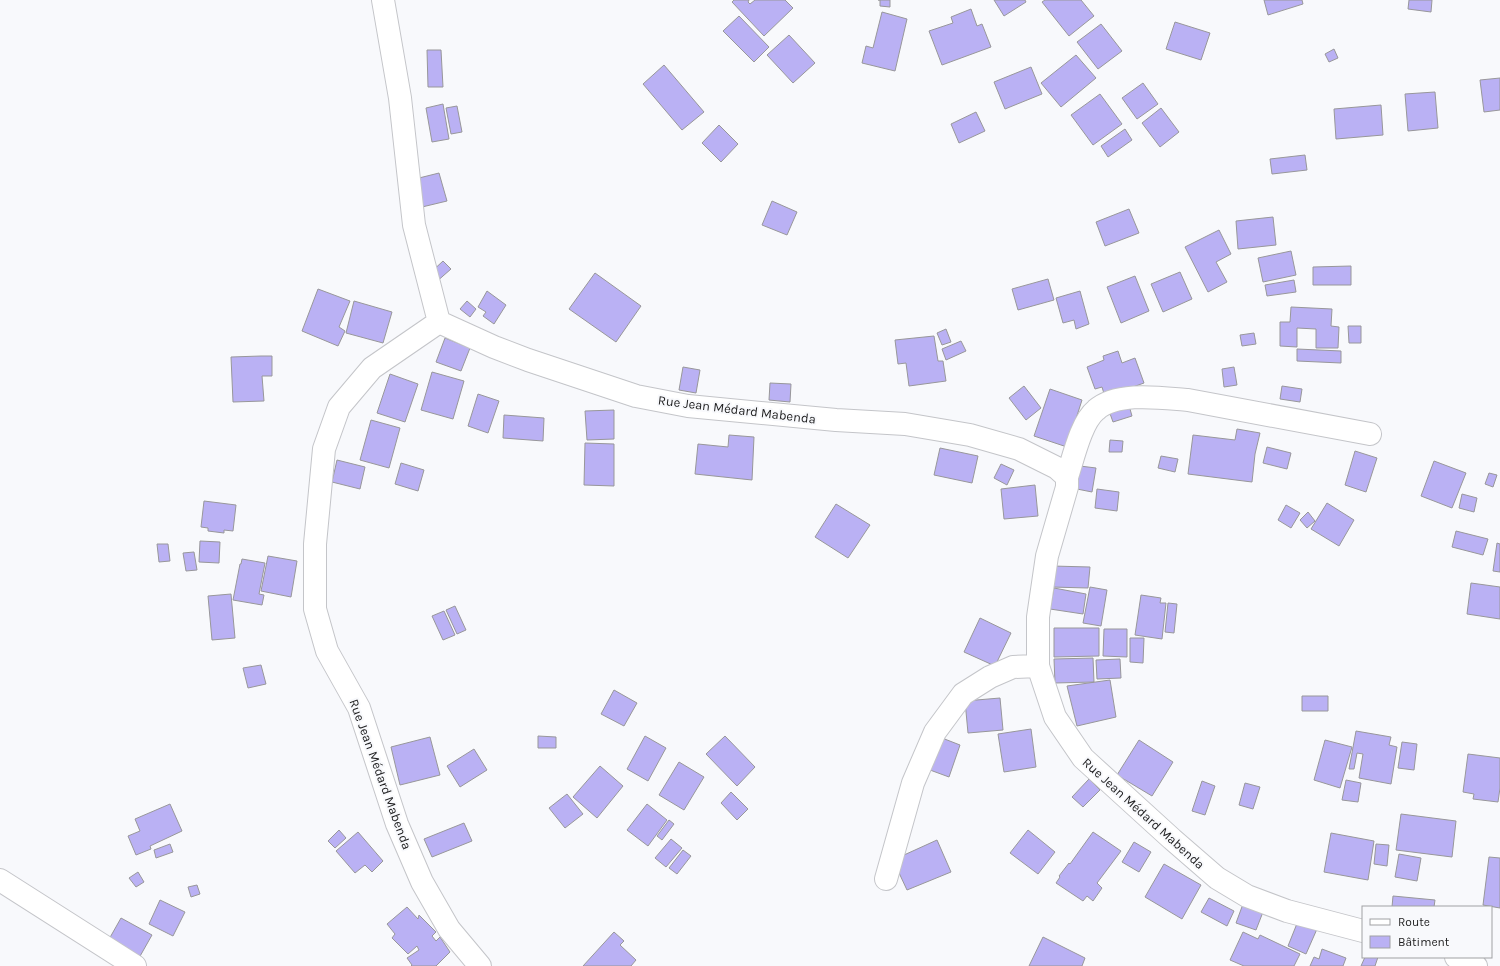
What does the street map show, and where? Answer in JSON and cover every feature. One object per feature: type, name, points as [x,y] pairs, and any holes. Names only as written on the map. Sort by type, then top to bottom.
[{"type":"street","points":[[383,0],[400,98],[414,225],[439,322]]},
{"type":"street","name":"Rue Jean Médard Mabenda","points":[[480,966],[449,928],[422,882],[397,824],[359,708],[327,651],[315,609],[315,544],[324,449],[339,407],[372,368],[439,322],[494,347],[528,360],[636,396],[688,406],[836,420],[905,424],[970,435],[1019,449],[1057,468],[1067,477],[1067,487],[1048,556],[1038,617],[1038,666],[1055,717],[1083,758],[1172,840],[1217,878],[1247,896],[1287,911],[1362,931]]},
{"type":"street","points":[[1067,477],[1079,439],[1086,423],[1095,410],[1109,402],[1124,398],[1188,400],[1370,434]]},
{"type":"street","points":[[886,879],[913,783],[935,732],[962,694],[990,677],[1013,667],[1038,666]]},
{"type":"street","points":[[0,880],[135,966]]},
{"type":"street","points":[[1458,958],[1476,966]]},
{"type":"building","points":[[734,0],[749,0],[748,2],[750,4],[755,0],[785,0],[793,8],[764,36],[732,2]]},
{"type":"building","points":[[880,0],[890,0],[890,7],[880,6]]},
{"type":"building","points":[[994,0],[1025,0],[1026,2],[1004,16]]},
{"type":"building","points":[[1045,0],[1081,0],[1094,16],[1069,36],[1042,2]]},
{"type":"building","points":[[1264,0],[1302,0],[1303,4],[1268,15]]},
{"type":"building","points":[[1409,0],[1432,0],[1431,12],[1408,9]]},
{"type":"building","points":[[971,9],[977,26],[982,24],[991,47],[942,65],[929,31],[953,23],[951,17]]},
{"type":"building","points":[[882,12],[907,19],[895,71],[862,63],[866,46],[873,48]]},
{"type":"building","points":[[739,16],[769,47],[754,62],[723,31]]},
{"type":"building","points":[[1175,22],[1210,33],[1201,60],[1166,49]]},
{"type":"building","points":[[1101,24],[1122,51],[1098,69],[1077,42]]},
{"type":"building","points":[[789,35],[815,63],[793,83],[767,55]]},
{"type":"building","points":[[1334,49],[1338,58],[1329,62],[1325,54]]},
{"type":"building","points":[[427,50],[441,50],[443,87],[428,87]]},
{"type":"building","points":[[1076,55],[1096,78],[1061,107],[1041,83]]},
{"type":"building","points":[[664,65],[704,112],[682,130],[643,84]]},
{"type":"building","points":[[1031,67],[1042,94],[1005,109],[994,82]]},
{"type":"building","points":[[1500,78],[1500,110],[1484,112],[1480,80]]},
{"type":"building","points":[[1143,83],[1158,104],[1137,119],[1122,98]]},
{"type":"building","points":[[1435,92],[1438,128],[1408,131],[1405,94]]},
{"type":"building","points":[[1100,94],[1122,124],[1093,145],[1071,115]]},
{"type":"building","points":[[443,104],[449,139],[432,142],[426,108]]},
{"type":"building","points":[[1381,105],[1383,135],[1336,139],[1334,109]]},
{"type":"building","points":[[457,106],[462,132],[451,134],[446,108]]},
{"type":"building","points":[[1161,108],[1179,132],[1160,147],[1142,123]]},
{"type":"building","points":[[976,112],[985,131],[959,143],[951,124]]},
{"type":"building","points":[[719,125],[738,144],[721,162],[702,143]]},
{"type":"building","points":[[1125,129],[1132,140],[1108,157],[1101,146]]},
{"type":"building","points":[[1305,155],[1307,170],[1272,174],[1270,159]]},
{"type":"building","points":[[439,173],[447,201],[422,207],[415,179]]},
{"type":"building","points":[[772,201],[797,212],[787,235],[762,225]]},
{"type":"building","points":[[1129,209],[1139,233],[1105,246],[1096,222]]},
{"type":"building","points":[[1273,217],[1276,245],[1238,249],[1236,221]]},
{"type":"building","points":[[1219,230],[1231,254],[1216,262],[1227,282],[1208,292],[1185,247]]},
{"type":"building","points":[[1291,251],[1296,275],[1263,282],[1258,258]]},
{"type":"building","points":[[443,261],[451,269],[435,283],[428,275]]},
{"type":"building","points":[[1351,266],[1351,285],[1313,285],[1313,267]]},
{"type":"building","points":[[1180,272],[1192,299],[1163,312],[1151,284]]},
{"type":"building","points":[[595,273],[641,306],[616,342],[569,309]]},
{"type":"building","points":[[1135,276],[1149,311],[1121,323],[1107,287]]},
{"type":"building","points":[[1048,279],[1054,300],[1018,310],[1012,289]]},
{"type":"building","points":[[1294,280],[1296,292],[1267,296],[1265,285]]},
{"type":"building","points":[[318,289],[350,301],[339,327],[345,331],[338,346],[302,331]]},
{"type":"building","points":[[487,291],[506,305],[494,324],[483,316],[486,312],[478,307]]},
{"type":"building","points":[[1080,291],[1089,324],[1076,329],[1074,320],[1063,323],[1056,298]]},
{"type":"building","points":[[354,301],[392,312],[383,343],[346,333]]},
{"type":"building","points":[[467,301],[476,309],[470,317],[460,309]]},
{"type":"building","points":[[1291,307],[1332,309],[1331,326],[1339,327],[1338,348],[1316,348],[1316,329],[1297,328],[1297,347],[1280,346],[1280,322],[1290,322]]},
{"type":"building","points":[[1348,326],[1361,326],[1361,343],[1349,343]]},
{"type":"building","points":[[946,329],[951,342],[942,345],[937,333]]},
{"type":"building","points":[[1254,333],[1256,344],[1242,346],[1240,335]]},
{"type":"building","points":[[934,336],[938,361],[943,361],[946,381],[909,386],[906,363],[898,364],[895,340]]},
{"type":"building","points":[[445,338],[470,348],[461,371],[436,362]]},
{"type":"building","points":[[961,341],[966,351],[946,360],[942,349]]},
{"type":"building","points":[[1297,349],[1341,351],[1341,363],[1297,361]]},
{"type":"building","points":[[1118,351],[1122,363],[1135,358],[1144,383],[1105,397],[1102,387],[1095,389],[1087,367],[1104,360],[1103,356]]},
{"type":"building","points":[[272,356],[272,376],[262,376],[264,401],[233,402],[231,357]]},
{"type":"building","points":[[683,367],[700,370],[696,393],[679,390]]},
{"type":"building","points":[[1234,367],[1237,385],[1224,387],[1222,369]]},
{"type":"building","points":[[432,372],[464,381],[453,419],[421,410]]},
{"type":"building","points":[[390,374],[418,384],[405,422],[377,413]]},
{"type":"building","points":[[770,383],[791,384],[790,402],[769,400]]},
{"type":"building","points":[[1024,386],[1041,408],[1026,420],[1009,398]]},
{"type":"building","points":[[1282,386],[1302,389],[1300,402],[1280,399]]},
{"type":"building","points":[[1050,389],[1082,400],[1067,447],[1034,436]]},
{"type":"building","points":[[478,394],[499,401],[488,433],[468,426]]},
{"type":"building","points":[[1128,402],[1132,416],[1113,422],[1108,408]]},
{"type":"building","points":[[614,410],[614,439],[587,440],[585,411]]},
{"type":"building","points":[[504,415],[544,418],[543,441],[503,438]]},
{"type":"building","points":[[371,420],[400,428],[389,468],[360,460]]},
{"type":"building","points":[[1237,429],[1260,433],[1255,454],[1252,482],[1188,474],[1193,435],[1235,440]]},
{"type":"building","points":[[729,435],[754,437],[752,480],[695,474],[698,444],[728,447]]},
{"type":"building","points":[[1110,440],[1123,441],[1122,452],[1109,452]]},
{"type":"building","points":[[585,443],[614,444],[614,486],[584,485]]},
{"type":"building","points":[[1267,447],[1291,453],[1287,469],[1263,463]]},
{"type":"building","points":[[940,448],[978,456],[972,483],[934,475]]},
{"type":"building","points":[[1355,451],[1377,458],[1366,492],[1345,485]]},
{"type":"building","points":[[1161,456],[1178,459],[1175,472],[1158,468]]},
{"type":"building","points":[[337,460],[365,467],[360,489],[332,482]]},
{"type":"building","points":[[1434,461],[1466,473],[1452,508],[1421,496]]},
{"type":"building","points":[[401,463],[424,470],[418,491],[395,484]]},
{"type":"building","points":[[1001,464],[1014,470],[1007,485],[994,478]]},
{"type":"building","points":[[1080,466],[1096,468],[1092,492],[1077,489]]},
{"type":"building","points":[[1489,473],[1497,475],[1493,487],[1485,484]]},
{"type":"building","points":[[1035,485],[1038,516],[1004,519],[1001,489]]},
{"type":"building","points":[[1097,489],[1119,492],[1117,511],[1095,508]]},
{"type":"building","points":[[1462,494],[1477,498],[1474,512],[1459,508]]},
{"type":"building","points":[[204,501],[236,505],[233,531],[224,530],[224,533],[208,531],[208,528],[201,527]]},
{"type":"building","points":[[1327,503],[1354,520],[1339,546],[1311,529]]},
{"type":"building","points":[[836,504],[870,525],[848,558],[815,537]]},
{"type":"building","points":[[1286,505],[1300,513],[1291,528],[1278,520]]},
{"type":"building","points":[[1308,512],[1315,521],[1307,528],[1300,520]]},
{"type":"building","points":[[1456,531],[1488,539],[1483,555],[1452,547]]},
{"type":"building","points":[[200,541],[220,542],[219,563],[199,562]]},
{"type":"building","points":[[1497,543],[1500,544],[1500,572],[1493,571]]},
{"type":"building","points":[[157,544],[168,544],[170,561],[159,562]]},
{"type":"building","points":[[194,552],[197,570],[186,571],[183,553]]},
{"type":"building","points":[[268,556],[297,561],[291,597],[261,591]]},
{"type":"building","points":[[242,559],[265,563],[259,594],[264,595],[262,605],[233,600]]},
{"type":"building","points":[[1052,566],[1090,567],[1088,588],[1051,587]]},
{"type":"building","points":[[1471,583],[1500,587],[1500,619],[1467,614]]},
{"type":"building","points":[[1090,587],[1107,590],[1101,626],[1083,623]]},
{"type":"building","points":[[1054,588],[1086,594],[1083,614],[1050,609]]},
{"type":"building","points":[[231,594],[235,638],[212,640],[208,596]]},
{"type":"building","points":[[1141,595],[1161,598],[1160,603],[1166,603],[1162,639],[1135,635]]},
{"type":"building","points":[[1168,603],[1177,604],[1174,633],[1165,632]]},
{"type":"building","points":[[455,606],[466,630],[457,634],[446,610]]},
{"type":"building","points":[[444,611],[455,635],[443,640],[432,616]]},
{"type":"building","points":[[980,618],[1011,633],[995,666],[964,652]]},
{"type":"building","points":[[1054,628],[1099,628],[1099,656],[1054,657]]},
{"type":"building","points":[[1104,629],[1127,629],[1127,657],[1103,656]]},
{"type":"building","points":[[1130,638],[1144,638],[1143,663],[1130,662]]},
{"type":"building","points":[[1093,658],[1094,682],[1055,683],[1054,659]]},
{"type":"building","points":[[1120,659],[1121,678],[1097,679],[1096,660]]},
{"type":"building","points":[[261,665],[266,684],[248,688],[243,668]]},
{"type":"building","points":[[1110,680],[1116,717],[1077,726],[1067,686]]},
{"type":"building","points":[[614,690],[637,703],[624,726],[601,714]]},
{"type":"building","points":[[1302,696],[1328,696],[1328,711],[1302,711]]},
{"type":"building","points":[[1000,698],[1003,730],[968,733],[965,701]]},
{"type":"building","points":[[1031,729],[1036,767],[1004,772],[998,734]]},
{"type":"building","points":[[1356,731],[1391,737],[1389,745],[1397,747],[1391,784],[1359,778],[1363,754],[1357,753],[1354,769],[1349,769]]},
{"type":"building","points":[[538,736],[556,737],[556,748],[538,748]]},
{"type":"building","points":[[645,736],[666,748],[648,781],[627,769]]},
{"type":"building","points":[[725,736],[755,767],[737,786],[706,754]]},
{"type":"building","points":[[430,737],[440,775],[400,785],[391,747]]},
{"type":"building","points":[[942,738],[960,745],[949,777],[930,770]]},
{"type":"building","points":[[1139,740],[1173,762],[1152,796],[1117,775]]},
{"type":"building","points":[[1325,740],[1352,747],[1340,788],[1314,780]]},
{"type":"building","points":[[1402,742],[1417,744],[1414,770],[1398,768]]},
{"type":"building","points":[[474,749],[487,770],[460,787],[447,766]]},
{"type":"building","points":[[1468,754],[1500,758],[1500,788],[1498,802],[1473,799],[1474,794],[1463,792]]},
{"type":"building","points":[[679,762],[704,777],[684,810],[659,795]]},
{"type":"building","points":[[600,766],[623,786],[597,818],[573,797]]},
{"type":"building","points":[[1089,779],[1100,790],[1083,807],[1072,797]]},
{"type":"building","points":[[1346,780],[1361,783],[1358,802],[1342,800]]},
{"type":"building","points":[[1202,781],[1215,786],[1205,815],[1192,811]]},
{"type":"building","points":[[1245,783],[1260,787],[1253,809],[1239,805]]},
{"type":"building","points":[[731,792],[748,809],[737,820],[721,803]]},
{"type":"building","points":[[567,794],[583,814],[565,828],[549,808]]},
{"type":"building","points":[[170,804],[182,831],[150,846],[151,849],[136,855],[128,836],[140,831],[135,819]]},
{"type":"building","points":[[647,804],[667,820],[648,846],[627,830]]},
{"type":"building","points":[[1401,814],[1456,821],[1452,857],[1396,850]]},
{"type":"building","points":[[669,820],[674,824],[662,840],[657,836]]},
{"type":"building","points":[[464,823],[472,841],[432,857],[424,839]]},
{"type":"building","points":[[339,830],[346,838],[335,848],[328,841]]},
{"type":"building","points":[[1028,830],[1055,852],[1038,874],[1010,853]]},
{"type":"building","points":[[358,832],[383,861],[372,872],[365,865],[355,873],[336,851]]},
{"type":"building","points":[[1093,832],[1121,851],[1097,883],[1102,888],[1093,901],[1087,896],[1083,901],[1056,883],[1060,877],[1059,876],[1069,863],[1070,864]]},
{"type":"building","points":[[1331,833],[1374,841],[1368,880],[1324,872]]},
{"type":"building","points":[[671,839],[682,848],[666,867],[655,858]]},
{"type":"building","points":[[937,840],[951,872],[907,890],[893,860]]},
{"type":"building","points":[[1134,842],[1151,852],[1139,872],[1122,862]]},
{"type":"building","points":[[170,844],[173,852],[156,858],[154,850]]},
{"type":"building","points":[[1376,844],[1389,845],[1387,866],[1374,864]]},
{"type":"building","points":[[683,850],[691,856],[677,874],[669,868]]},
{"type":"building","points":[[1399,854],[1421,858],[1417,881],[1395,877]]},
{"type":"building","points":[[1489,857],[1500,858],[1500,908],[1483,905]]},
{"type":"building","points":[[1164,864],[1201,885],[1182,919],[1145,897]]},
{"type":"building","points":[[138,872],[144,882],[136,887],[129,878]]},
{"type":"building","points":[[197,885],[200,894],[191,897],[188,887]]},
{"type":"building","points":[[1393,896],[1435,900],[1434,906],[1392,906]]},
{"type":"building","points":[[1209,898],[1234,911],[1227,926],[1201,912]]},
{"type":"building","points":[[160,900],[185,912],[173,936],[149,924]]},
{"type":"building","points":[[1243,904],[1263,912],[1256,930],[1236,923]]},
{"type":"building","points":[[407,907],[418,919],[419,915],[436,932],[432,936],[436,941],[440,937],[450,952],[436,966],[411,966],[412,965],[407,958],[419,950],[417,946],[408,954],[392,938],[395,934],[387,924]]},
{"type":"building","points":[[121,918],[152,935],[139,958],[108,941]]},
{"type":"building","points":[[1298,921],[1317,929],[1306,954],[1288,946]]},
{"type":"building","points":[[614,932],[624,941],[620,945],[636,960],[631,966],[583,966]]},
{"type":"building","points":[[1243,932],[1258,939],[1260,935],[1300,954],[1294,966],[1244,966],[1230,960]]},
{"type":"building","points":[[1043,937],[1085,958],[1082,966],[1029,966]]},
{"type":"building","points":[[1322,949],[1346,958],[1343,966],[1310,966],[1314,957],[1319,959]]},
{"type":"building","points":[[1365,958],[1378,958],[1375,966],[1361,966]]}]
